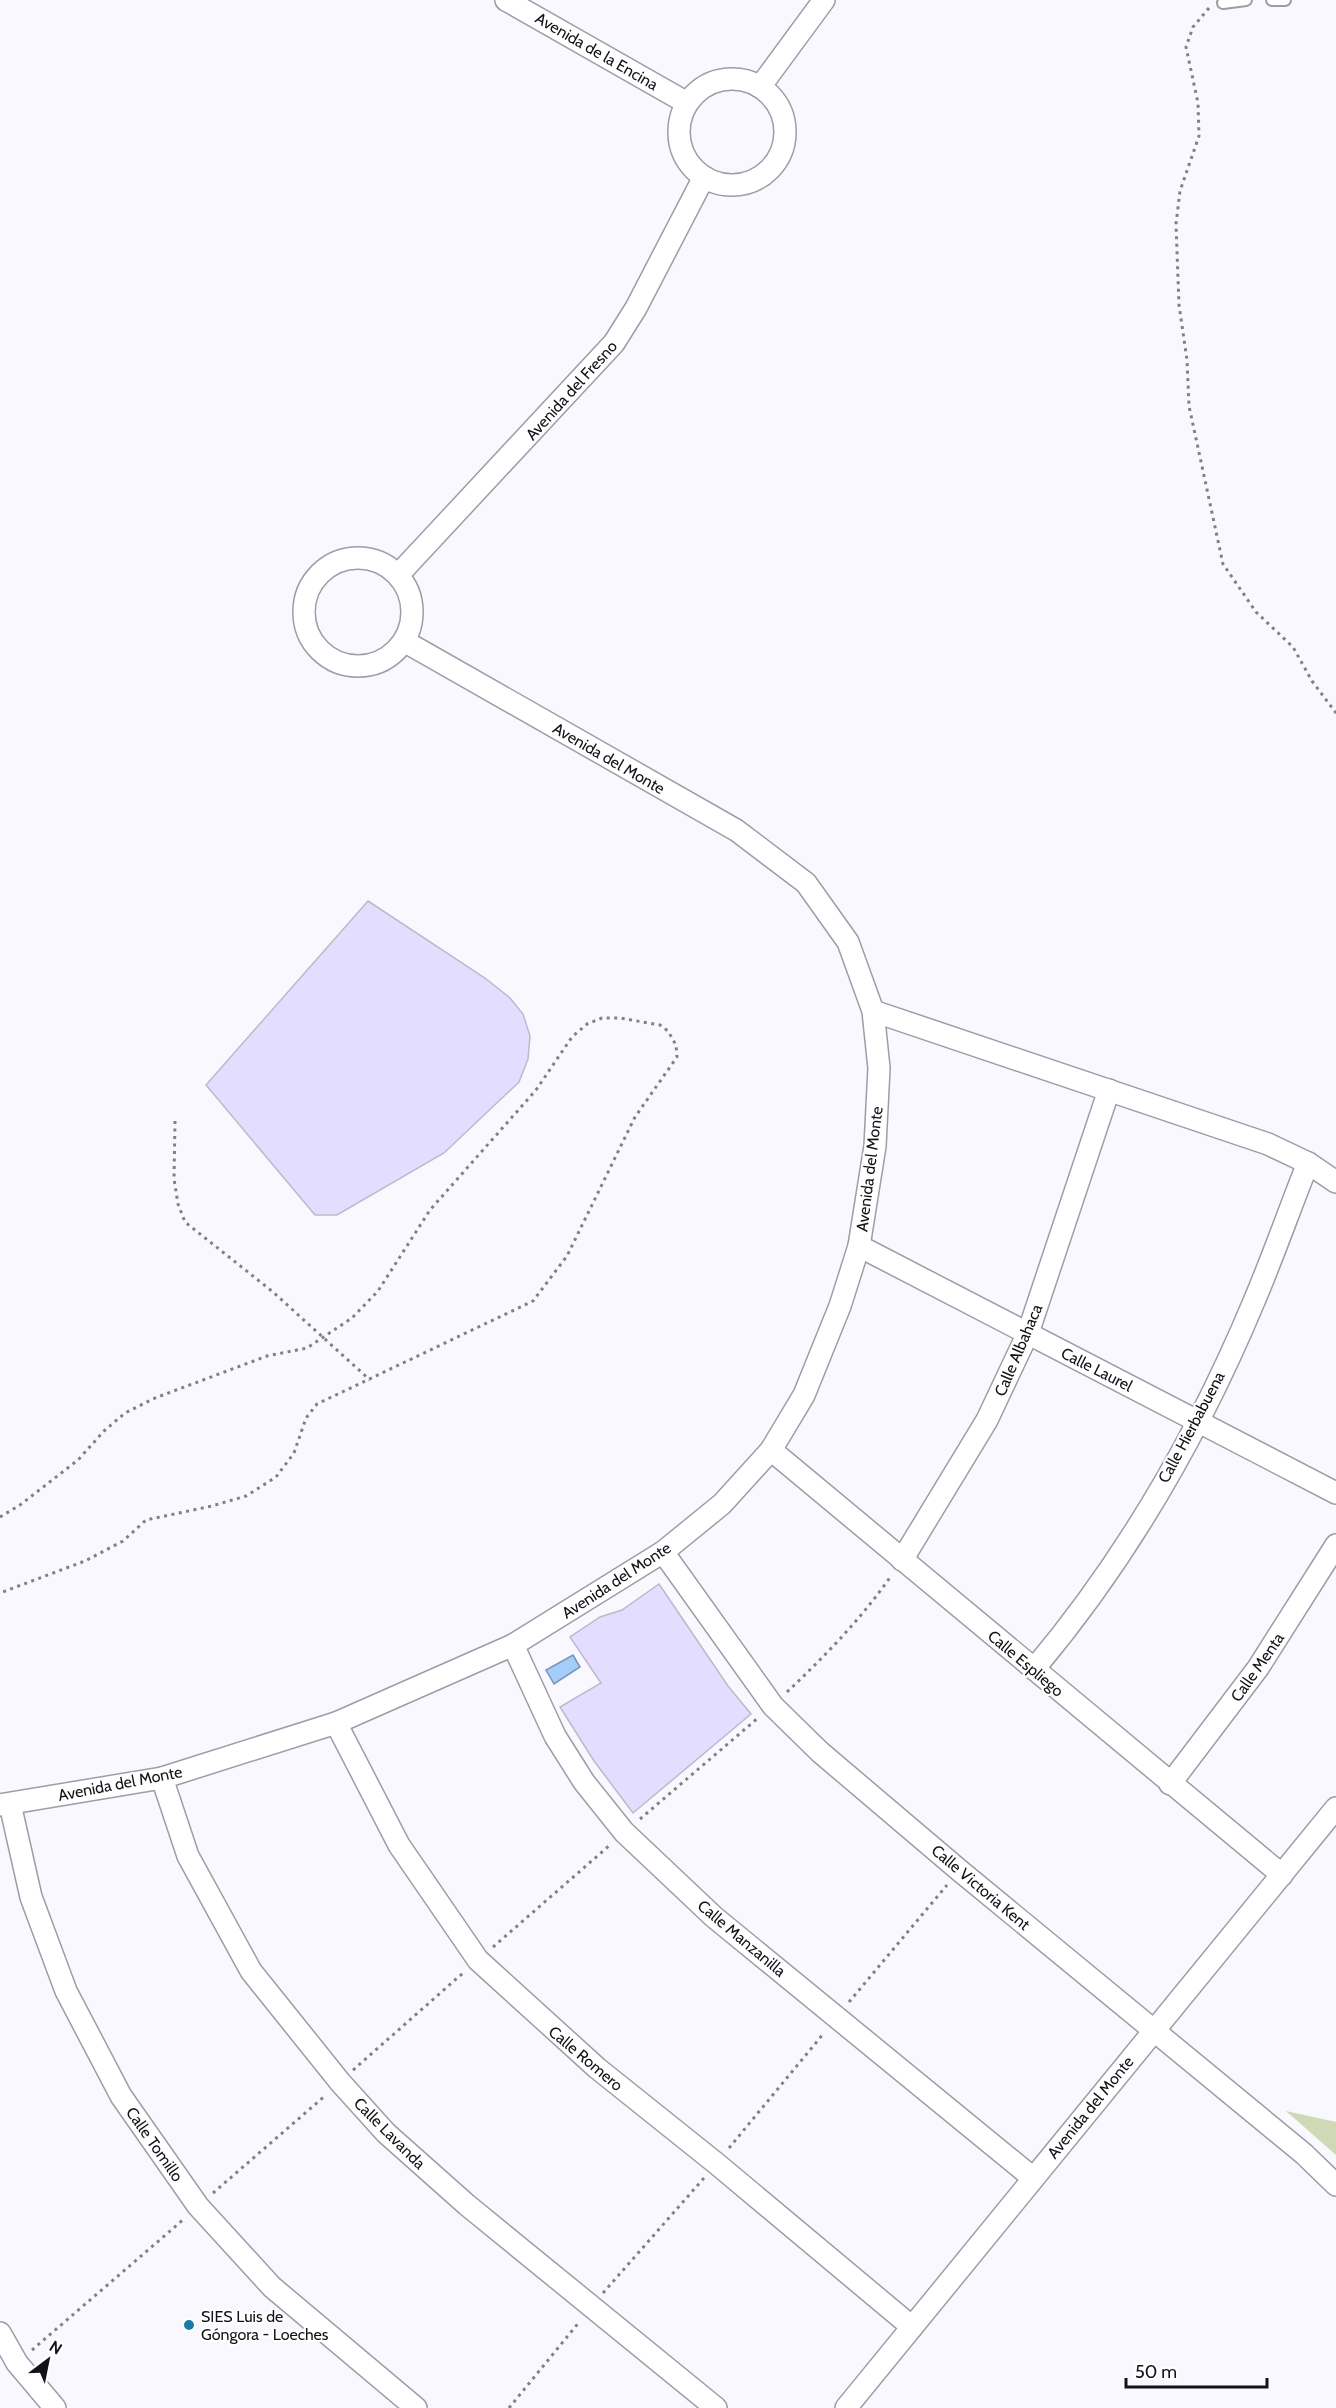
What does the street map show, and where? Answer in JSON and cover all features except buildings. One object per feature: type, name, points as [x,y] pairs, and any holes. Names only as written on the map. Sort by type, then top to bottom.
[{"type":"street","name":"Avenida de la Encina","points":[[506,0],[687,103]]},
{"type":"street","points":[[760,87],[824,0]]},
{"type":"street","points":[[728,79],[744,81],[760,87],[772,97],[781,111],[785,127],[784,143],[778,158],[768,172],[753,181],[736,185],[719,184],[704,177],[691,166],[682,151],[679,135],[680,118],[687,103],[698,91],[712,83],[728,79]]},
{"type":"street","name":"Avenida del Fresno","points":[[398,575],[614,344],[636,308],[704,177]]},
{"type":"street","points":[[354,558],[370,559],[385,564],[398,575],[408,590],[412,607],[411,625],[404,641],[391,655],[375,663],[356,666],[338,662],[322,653],[312,641],[306,627],[304,611],[306,596],[313,581],[324,569],[338,561],[354,558]]},
{"type":"street","name":"Avenida del Monte","points":[[5,1805],[162,1778],[336,1723],[513,1645],[663,1552],[722,1504],[771,1450],[804,1395],[840,1306],[859,1246],[875,1146],[879,1068],[873,1011],[848,942],[806,883],[736,830],[404,641]]},
{"type":"street","points":[[873,1011],[1268,1144],[1308,1163],[1336,1182]]},
{"type":"street","name":"Calle Albahaca","points":[[902,1560],[987,1420],[1028,1333],[1109,1090]]},
{"type":"street","name":"Calle Hierbabuena","points":[[1034,1670],[1088,1601],[1116,1559],[1197,1421],[1255,1299],[1308,1163]]},
{"type":"street","name":"Calle Laurel","points":[[859,1246],[1336,1493]]},
{"type":"street","name":"Calle Espliego","points":[[771,1450],[1282,1875]]},
{"type":"street","name":"Calle Menta","points":[[1170,1784],[1258,1668],[1336,1545]]},
{"type":"street","name":"Calle Victoria Kent","points":[[663,1552],[773,1706],[820,1752],[959,1870],[1331,2177],[1336,2185]]},
{"type":"street","name":"Calle Manzanilla","points":[[513,1645],[555,1736],[584,1782],[624,1832],[714,1917],[838,2016],[1033,2178]]},
{"type":"street","name":"Calle Romero","points":[[336,1723],[399,1845],[478,1960],[589,2061],[717,2164],[912,2327]]},
{"type":"street","name":"Calle Lavanda","points":[[162,1778],[188,1856],[251,1971],[340,2082],[416,2161],[716,2408]]},
{"type":"street","name":"Calle Tomillo","points":[[5,1805],[31,1897],[66,1991],[121,2096],[198,2206],[272,2287],[416,2408]]},
{"type":"street","name":"Avenida del Monte","points":[[846,2408],[1153,2029],[1336,1808]]},
{"type":"street","points":[[0,2333],[17,2362],[55,2408]]},
{"type":"lane","points":[[1223,3],[1246,0]]},
{"type":"lane","points":[[1272,0],[1285,0]]},
{"type":"path","points":[[1223,3],[1213,6],[1198,18],[1192,27],[1186,47],[1200,121],[1199,136],[1180,191],[1176,224],[1179,305],[1187,360],[1189,406],[1223,564],[1256,612],[1293,647],[1312,681],[1336,713]]},
{"type":"path","points":[[0,1517],[20,1505],[78,1460],[104,1431],[125,1413],[155,1398],[267,1356],[307,1348],[352,1318],[378,1291],[430,1209],[536,1090],[572,1037],[587,1024],[602,1018],[620,1018],[660,1025],[668,1031],[676,1045],[676,1057],[635,1117],[567,1256],[533,1301],[317,1404],[306,1418],[294,1453],[276,1477],[246,1496],[146,1520],[123,1541],[85,1561],[0,1593]]},
{"type":"path","points":[[175,1121],[174,1179],[178,1204],[185,1222],[273,1292],[322,1339],[370,1380]]},
{"type":"path","points":[[773,1706],[857,1620],[902,1560]]},
{"type":"path","points":[[509,2408],[592,2306],[717,2164],[959,1870]]},
{"type":"path","points":[[17,2362],[198,2206]]},
{"type":"green space","points":[[1286,2111],[1336,2122],[1336,2155]]},
{"type":"water","points":[[573,1655],[580,1667],[554,1684],[546,1670]]},
{"type":"place","name":"SIES Luis de Góngora - Loeches","points":[[189,2325]]}]
